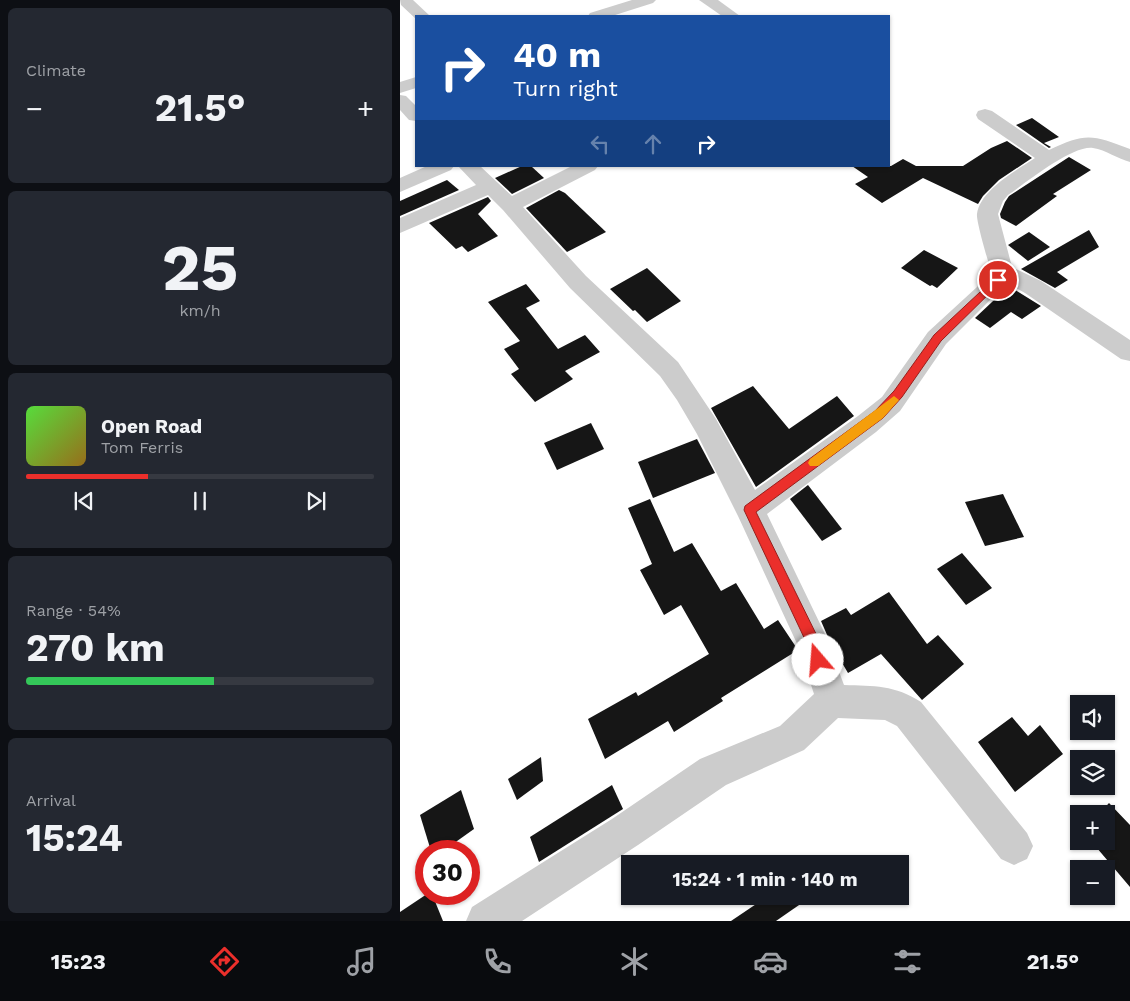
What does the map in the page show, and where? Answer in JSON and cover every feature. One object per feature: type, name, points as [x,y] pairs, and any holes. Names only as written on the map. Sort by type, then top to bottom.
[{"type":"street","points":[[599,15],[648,0]]},
{"type":"street","points":[[707,0],[730,15]]},
{"type":"street","points":[[405,2],[421,15]]},
{"type":"street","points":[[400,88],[415,82]]},
{"type":"street","points":[[400,100],[415,115]]},
{"type":"street","points":[[985,115],[1048,158]]},
{"type":"street","points":[[750,510],[867,424],[891,404],[937,338],[998,280],[1002,271],[987,214],[990,205],[1001,191],[1048,158],[1074,145],[1094,142],[1130,156]]},
{"type":"street","points":[[400,186],[442,167]]},
{"type":"street","points":[[469,167],[500,196],[578,282],[669,369],[707,428],[750,510],[814,644],[833,701]]},
{"type":"street","points":[[400,226],[500,196],[585,167]]},
{"type":"street","points":[[1002,271],[1033,286],[1130,352]]},
{"type":"street","points":[[486,921],[625,832],[713,772],[792,738],[820,710],[833,701],[885,703],[909,714],[1014,846]]},
{"type":"building","points":[[1032,118],[1059,137],[1044,143],[1051,147],[1049,148],[1016,125]]},
{"type":"building","points":[[1007,141],[1032,158],[999,180],[983,196],[978,204],[923,178],[882,203],[855,184],[868,177],[853,167],[890,167],[903,159],[916,166],[963,166],[991,148]]},
{"type":"building","points":[[1069,157],[1091,170],[1053,194],[1057,196],[1016,226],[1001,218],[1000,214],[1009,196]]},
{"type":"building","points":[[520,167],[532,167],[544,178],[512,194],[495,178]]},
{"type":"building","points":[[447,180],[459,190],[400,216],[400,201]]},
{"type":"building","points":[[559,190],[565,193],[606,232],[567,252],[526,208]]},
{"type":"building","points":[[488,197],[491,201],[478,214],[498,236],[468,252],[462,246],[456,249],[429,223]]},
{"type":"building","points":[[1089,230],[1099,247],[1057,272],[1068,280],[1055,288],[1021,269]]},
{"type":"building","points":[[1029,232],[1050,247],[1028,261],[1008,245]]},
{"type":"building","points":[[924,250],[958,268],[937,288],[932,285],[930,286],[901,268]]},
{"type":"building","points":[[647,268],[681,301],[647,322],[610,289]]},
{"type":"building","points":[[526,284],[540,301],[526,308],[558,349],[585,335],[600,352],[565,371],[573,379],[535,402],[511,374],[519,369],[504,349],[520,341],[488,302]]},
{"type":"building","points":[[1009,286],[1041,306],[1022,319],[1011,312],[990,328],[975,318]]},
{"type":"building","points":[[753,386],[789,429],[837,396],[854,416],[756,487],[711,408]]},
{"type":"building","points":[[591,423],[604,449],[557,470],[544,443]]},
{"type":"building","points":[[697,439],[715,473],[653,498],[638,462]]},
{"type":"building","points":[[808,485],[842,529],[822,541],[790,499]]},
{"type":"building","points":[[1003,494],[1024,537],[985,546],[965,502]]},
{"type":"building","points":[[650,499],[674,552],[692,543],[721,591],[736,583],[764,629],[778,620],[798,650],[721,698],[723,701],[674,732],[668,721],[605,759],[588,719],[636,692],[638,696],[709,654],[681,605],[664,615],[640,570],[652,564],[628,508]]},
{"type":"building","points":[[962,553],[992,588],[966,605],[937,569]]},
{"type":"building","points":[[889,592],[927,644],[938,635],[964,664],[922,700],[881,654],[848,673],[831,644],[821,621],[846,608],[851,615]]},
{"type":"building","points":[[1012,717],[1028,736],[1040,725],[1063,754],[1015,792],[978,742]]},
{"type":"building","points":[[541,757],[543,781],[517,800],[508,779]]},
{"type":"building","points":[[612,785],[623,809],[539,862],[530,837]]},
{"type":"building","points":[[461,790],[474,829],[458,840],[428,840],[420,815]]},
{"type":"building","points":[[1115,809],[1130,825],[1130,887],[1115,869],[1115,860],[1107,860],[1099,850],[1115,850]]},
{"type":"building","points":[[415,902],[415,905],[436,905],[443,921],[400,921],[400,912]]},
{"type":"building","points":[[755,905],[799,905],[776,921],[731,921]]},
{"type":"slow traffic","points":[[814,463],[879,414],[894,400]]},
{"type":"route","points":[[818,660],[814,644],[750,510],[891,404],[937,338],[998,280]]}]
